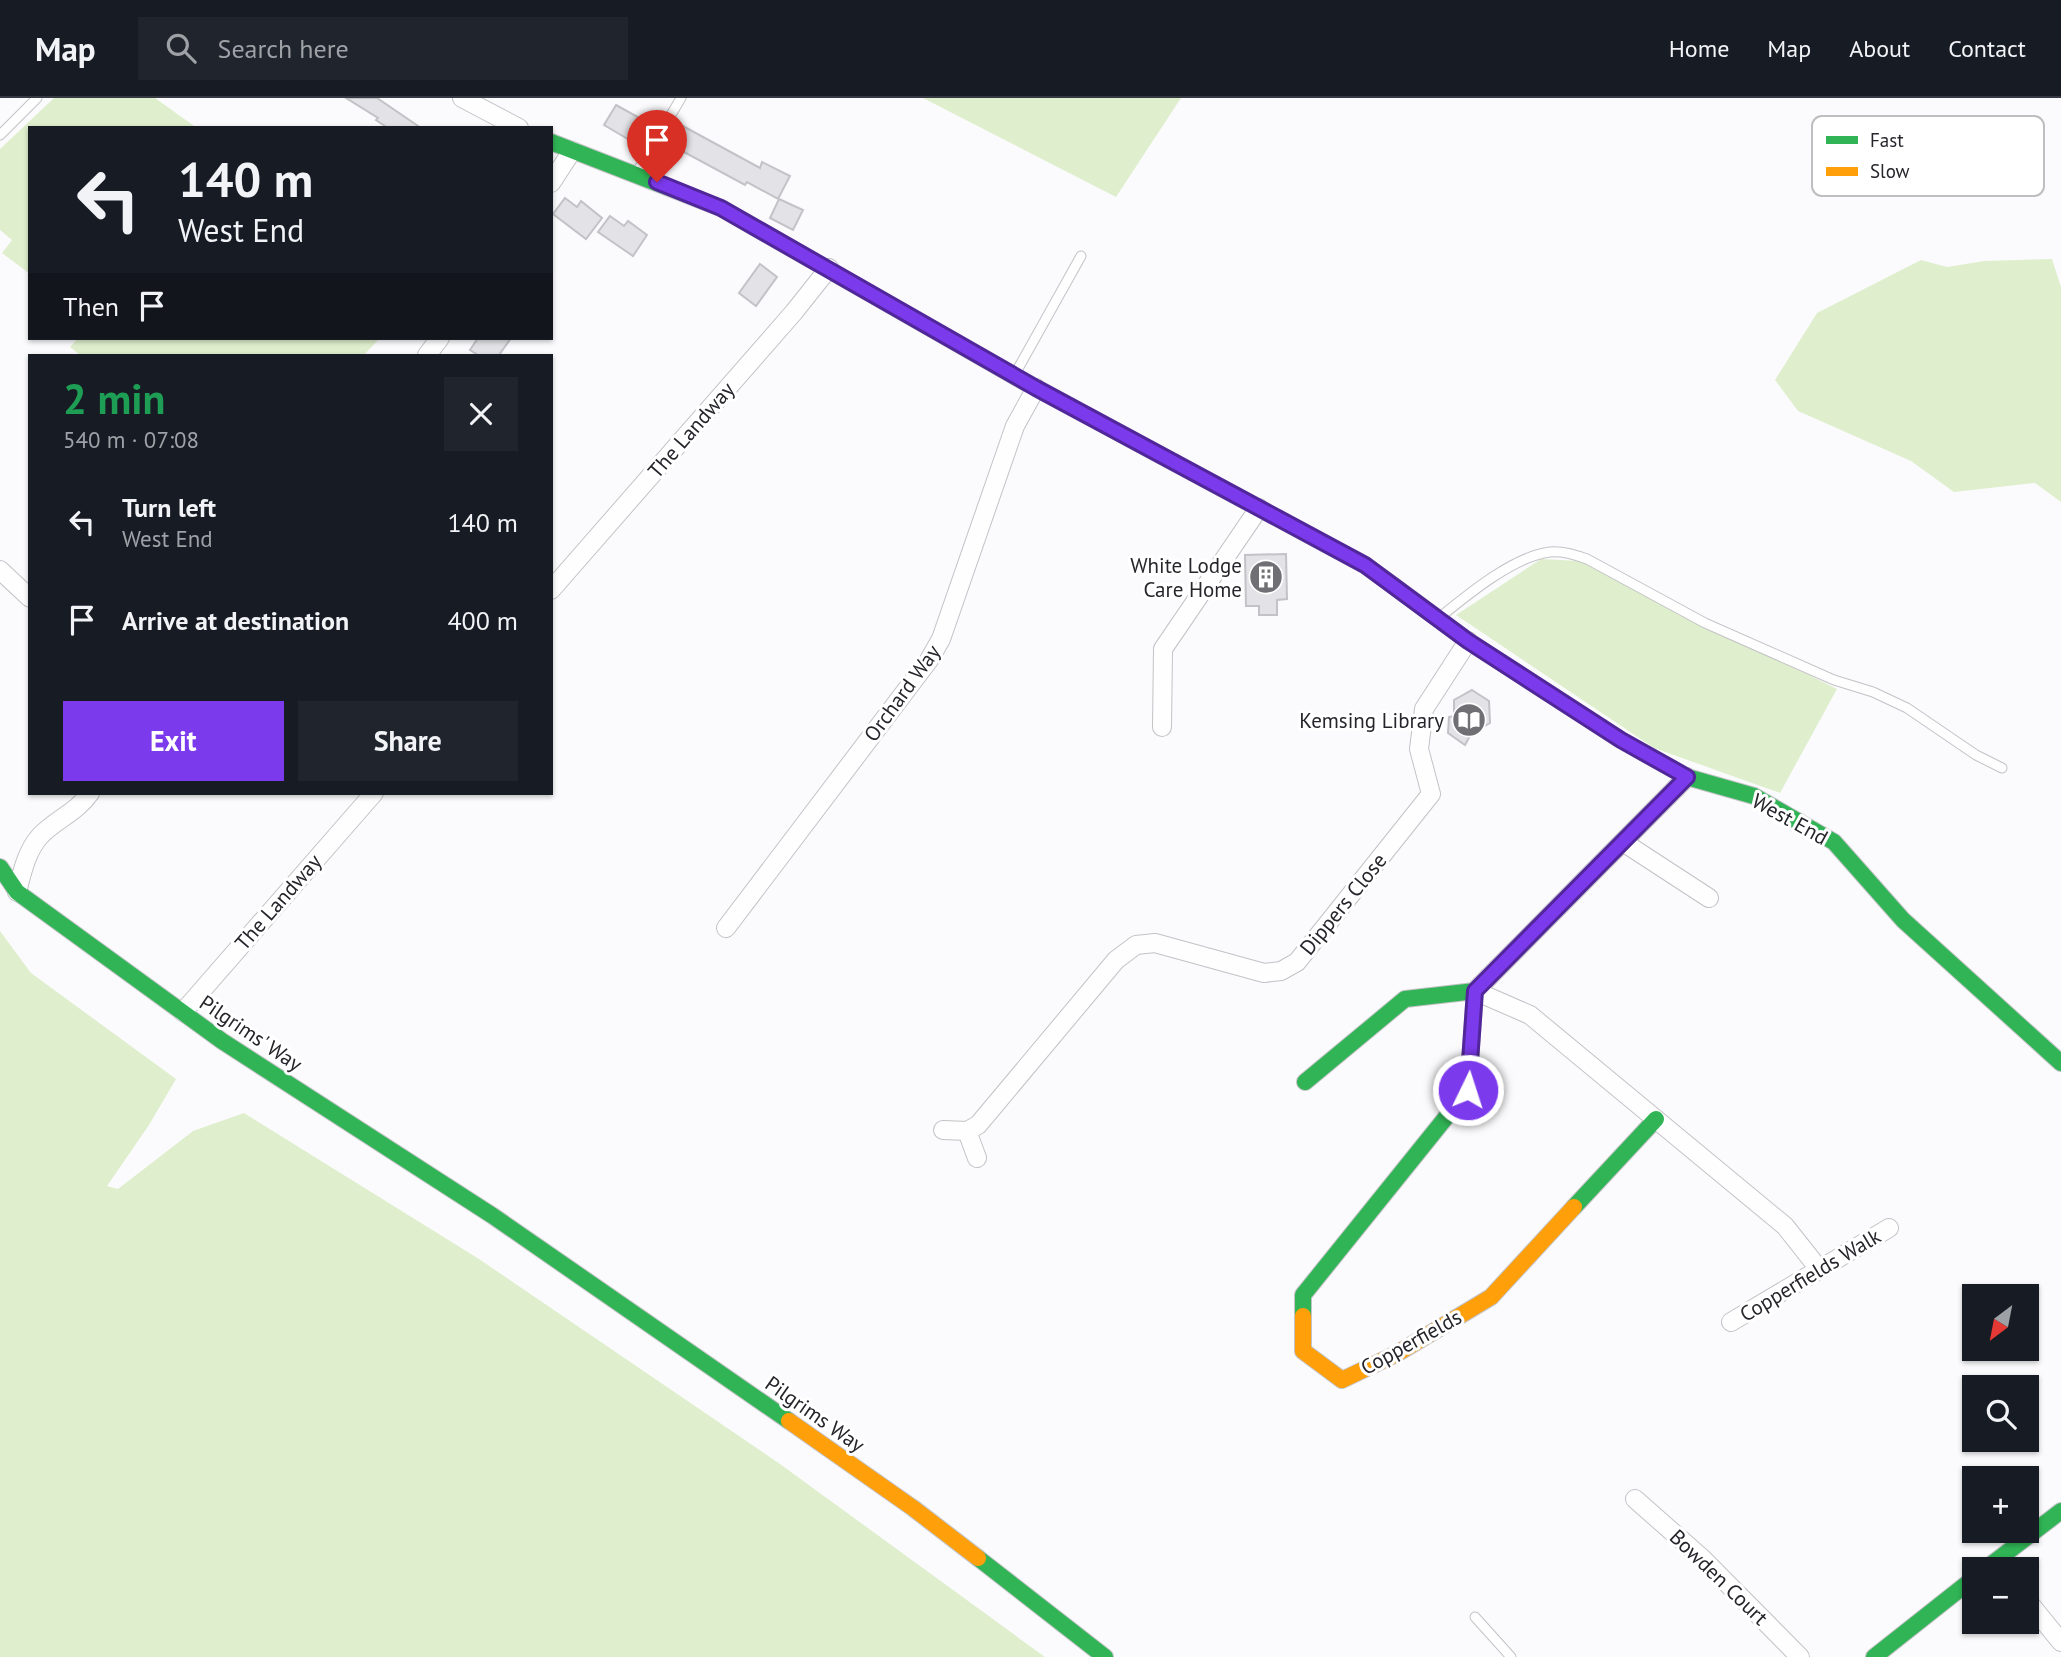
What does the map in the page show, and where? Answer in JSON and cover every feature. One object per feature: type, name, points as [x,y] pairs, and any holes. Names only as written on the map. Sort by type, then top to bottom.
[{"type":"street","points":[[462,98],[515,126]]},
{"type":"street","name":"West End","points":[[553,143],[721,208],[830,268],[1014,376],[1365,565],[1468,641],[1621,740],[1687,777],[1754,796],[1834,842],[1903,920],[2061,1063]]},
{"type":"street","points":[[553,180],[572,151]]},
{"type":"street","name":"The Landway","points":[[553,588],[830,268]]},
{"type":"street","points":[[428,354],[438,340]]},
{"type":"street","name":"Orchard Way","points":[[726,928],[929,660],[941,639],[1015,426],[1036,388]]},
{"type":"street","points":[[1162,727],[1163,649],[1259,508]]},
{"type":"street","points":[[4,580],[28,597]]},
{"type":"street","name":"Dippers Close","points":[[967,1131],[978,1125],[1116,960],[1136,945],[1155,943],[1264,973],[1281,971],[1297,962],[1432,794],[1419,749],[1424,709],[1468,641]]},
{"type":"street","points":[[1475,991],[1687,777]]},
{"type":"street","points":[[17,892],[25,862],[41,834],[88,795]]},
{"type":"street","name":"The Landway","points":[[183,1012],[372,795]]},
{"type":"street","points":[[1623,842],[1709,898]]},
{"type":"street","name":"Pilgrims' Way","points":[[0,867],[17,892],[222,1041],[493,1216]]},
{"type":"street","points":[[1306,1082],[1405,999],[1475,991],[1530,1015],[1785,1226],[1819,1269]]},
{"type":"street","name":"Copperfields","points":[[1475,991],[1468,1090],[1303,1295],[1303,1351],[1342,1380],[1398,1353],[1491,1297],[1656,1119]]},
{"type":"street","points":[[943,1130],[967,1131],[977,1158]]},
{"type":"street","name":"Pilgrims Way","points":[[493,1216],[913,1508],[1105,1657]]},
{"type":"street","name":"Copperfields Walk","points":[[1731,1322],[1889,1228]]},
{"type":"street","name":"Bowden Court","points":[[1635,1499],[1703,1559],[1800,1657]]},
{"type":"street","points":[[2006,1557],[2061,1511]]},
{"type":"street","points":[[1874,1657],[1962,1587]]},
{"type":"street","points":[[2039,1615],[2061,1642]]},
{"type":"lane","points":[[0,135],[37,98]]},
{"type":"lane","points":[[636,173],[681,98]]},
{"type":"lane","points":[[1014,376],[1081,256]]},
{"type":"lane","points":[[1437,619],[1463,598],[1511,567],[1535,556],[1567,552],[1587,559],[1705,623],[1834,680],[1873,692],[1906,708],[1976,755],[2002,768]]},
{"type":"lane","points":[[1475,1617],[1511,1657]]},
{"type":"green space","points":[[54,98],[155,98],[194,126],[28,126],[28,272],[2,253],[12,240],[0,230],[0,149]]},
{"type":"green space","points":[[923,98],[1181,98],[1116,197]]},
{"type":"green space","points":[[2052,259],[2061,287],[2061,502],[2035,483],[1954,492],[1911,461],[1798,411],[1775,380],[1817,313],[1921,260],[1947,267],[1984,261]]},
{"type":"green space","points":[[76,340],[378,340],[365,354],[79,354],[70,347]]},
{"type":"green space","points":[[1541,559],[1580,561],[1837,689],[1780,793],[1654,748],[1456,615]]},
{"type":"green space","points":[[0,931],[31,973],[176,1079],[149,1125],[107,1186],[118,1189],[193,1131],[244,1113],[479,1259],[780,1464],[1045,1657],[0,1657]]},
{"type":"building","points":[[346,98],[377,98],[418,126],[385,126],[376,120],[378,118]]},
{"type":"building","points":[[616,105],[656,127],[643,148],[604,125]]},
{"type":"building","points":[[681,125],[760,168],[762,162],[790,176],[778,199],[747,182],[745,185],[671,145]]},
{"type":"building","points":[[565,198],[577,207],[581,201],[602,218],[586,239],[553,214]]},
{"type":"building","points":[[779,199],[803,210],[793,230],[770,218]]},
{"type":"building","points":[[610,216],[624,226],[628,221],[647,235],[633,256],[598,232]]},
{"type":"building","points":[[760,264],[777,277],[756,306],[739,293]]},
{"type":"building","points":[[477,340],[510,340],[500,354],[476,354],[470,350]]},
{"type":"building","name":"White Lodge Care Home","points":[[1286,554],[1287,599],[1277,600],[1277,615],[1259,615],[1259,606],[1246,606],[1245,555]]},
{"type":"building","name":"Kemsing Library","points":[[1472,690],[1489,701],[1490,723],[1471,734],[1465,745],[1448,733],[1449,717],[1454,716],[1454,700]]},
{"type":"traffic: fast","points":[[553,143],[721,208],[1014,376],[1175,463]]},
{"type":"traffic: fast","points":[[1394,586],[1468,641],[1621,740],[1687,777],[1754,796],[1834,842],[1903,920],[2061,1063]]},
{"type":"traffic: fast","points":[[0,867],[17,892],[222,1041],[493,1216],[789,1421]]},
{"type":"traffic: fast","points":[[1303,1316],[1303,1295],[1468,1090],[1475,991],[1405,999],[1305,1082]]},
{"type":"traffic: fast","points":[[1574,1207],[1656,1119]]},
{"type":"traffic: fast","points":[[2001,1557],[2061,1511]]},
{"type":"traffic: fast","points":[[978,1558],[1105,1657]]},
{"type":"traffic: fast","points":[[1874,1657],[1962,1587]]},
{"type":"traffic: slow","points":[[1175,463],[1365,565],[1394,586]]},
{"type":"traffic: slow","points":[[1303,1316],[1303,1351],[1342,1380],[1398,1353],[1491,1297],[1574,1207]]},
{"type":"traffic: slow","points":[[789,1421],[913,1508],[978,1558]]},
{"type":"place","name":"White Lodge Care Home","points":[[1266,577]]},
{"type":"place","name":"Kemsing Library","points":[[1469,720]]},
{"type":"route","points":[[657,182],[721,208],[1036,388],[1365,565],[1468,641],[1621,740],[1687,777],[1475,991],[1468,1090]]}]
